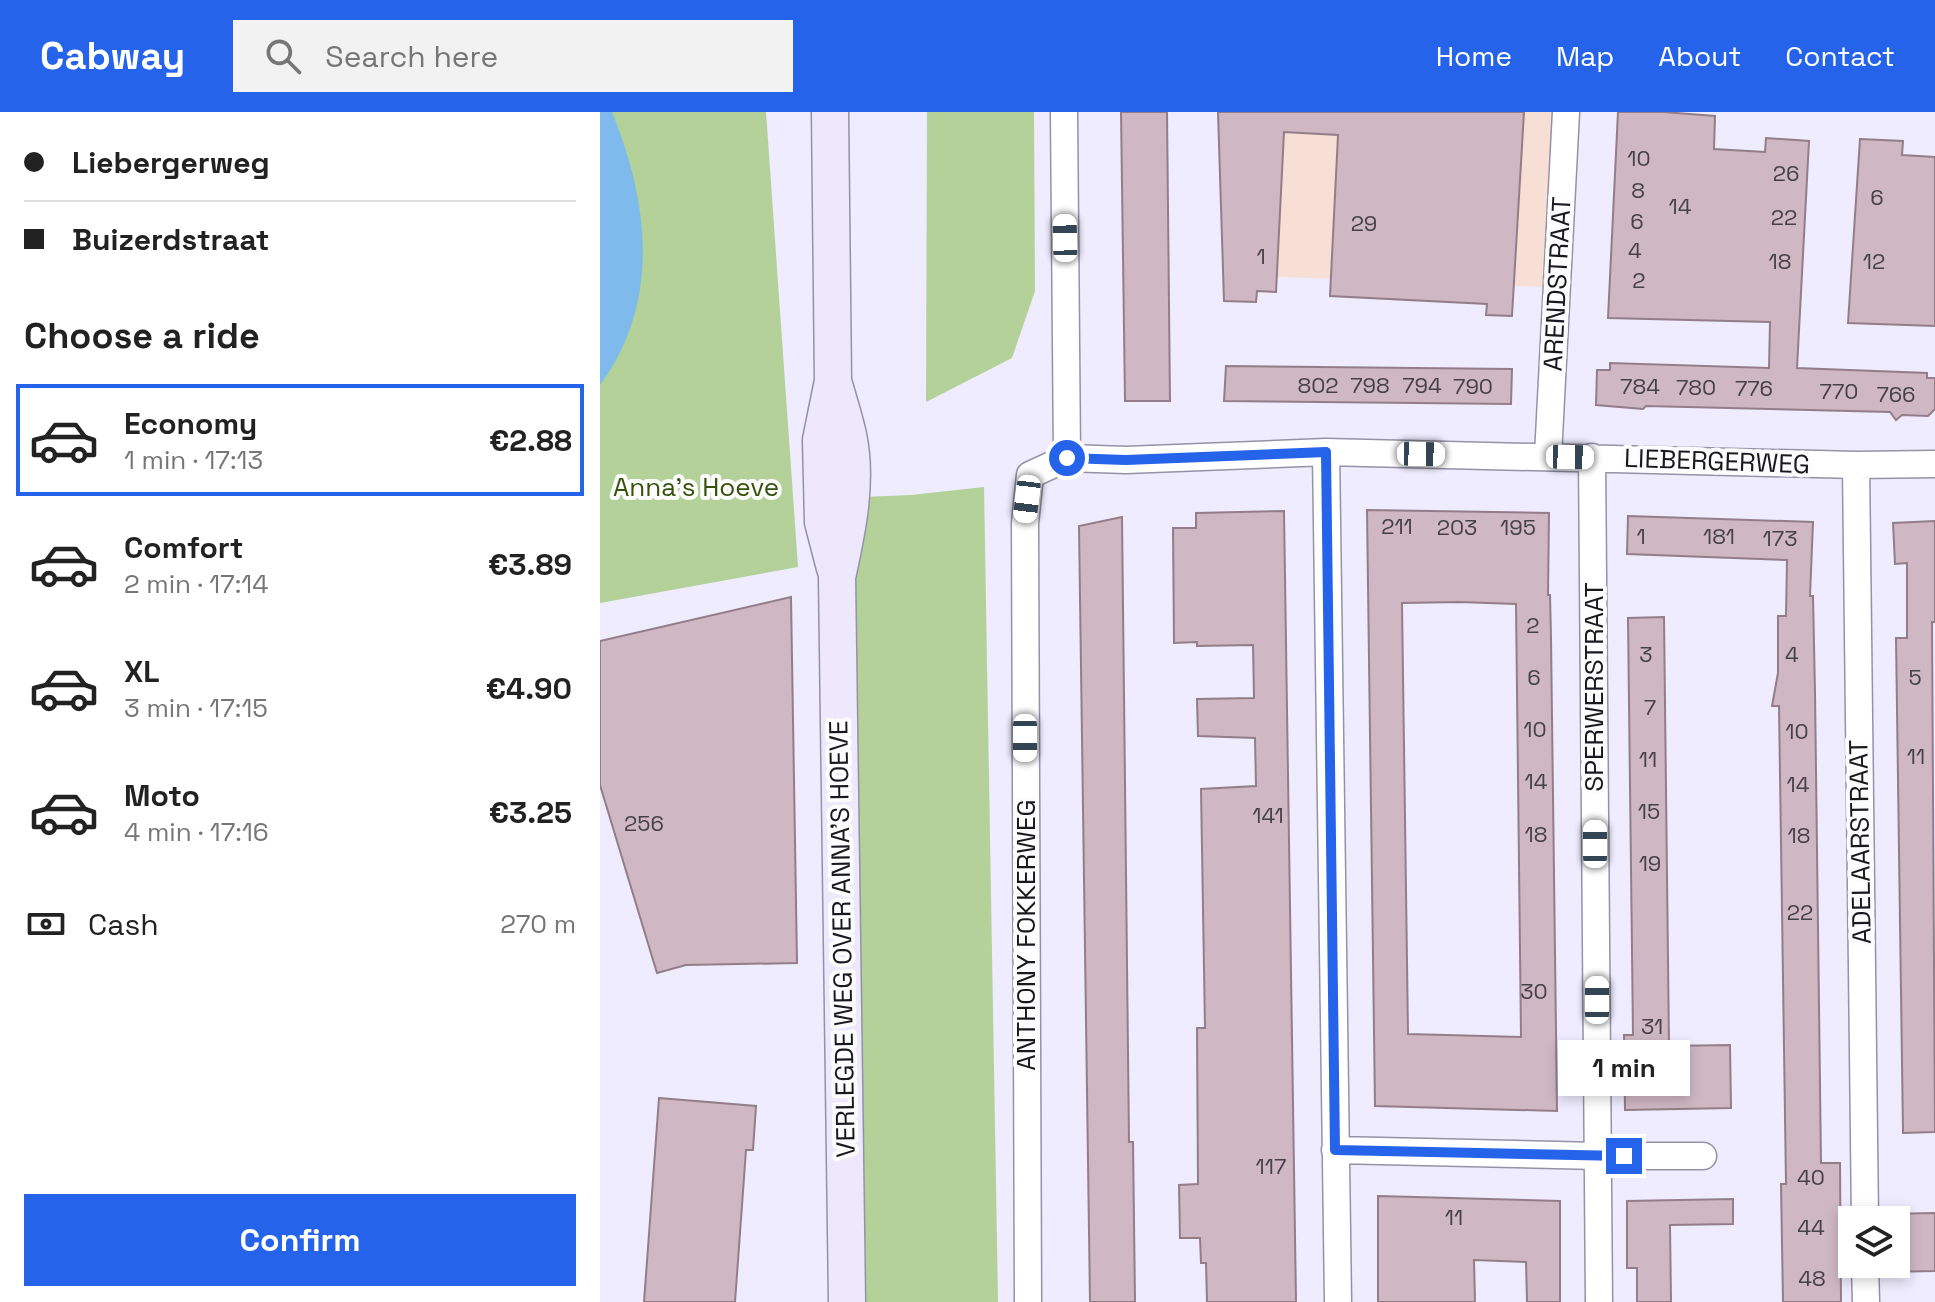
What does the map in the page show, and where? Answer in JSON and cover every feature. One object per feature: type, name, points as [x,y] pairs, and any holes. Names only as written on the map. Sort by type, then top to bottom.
[{"type":"main road","name":"VERLEGDE WEG OVER ANNA'S HOEVE","points":[[830,112],[833,381],[849,438],[851,485],[849,523],[837,577],[847,1302]]},
{"type":"street","points":[[1064,112],[1067,458]]},
{"type":"street","name":"ARENDSTRAAT","points":[[1548,456],[1566,112]]},
{"type":"street","points":[[1326,452],[1338,1302]]},
{"type":"street","name":"LIEBERGERWEG","points":[[1067,458],[1126,460],[1326,452],[1856,465],[1935,464]]},
{"type":"street","name":"SPERWERSTRAAT","points":[[1592,457],[1599,1302]]},
{"type":"street","name":"ANTHONY FOKKERWEG","points":[[1028,1302],[1025,523],[1030,475],[1067,458]]},
{"type":"street","name":"ADELAARSTRAAT","points":[[1856,465],[1865,1206]]},
{"type":"street","points":[[1335,1150],[1703,1156]]},
{"type":"street","points":[[1865,1278],[1866,1302]]},
{"type":"shaded area","points":[[1226,112],[1554,112],[1547,287],[1230,275]]},
{"type":"green space","name":"Anna's Hoeve","points":[[600,112],[766,112],[798,567],[600,603]]},
{"type":"green space","points":[[927,112],[1034,112],[1035,291],[1012,358],[926,402]]},
{"type":"green space","points":[[984,487],[998,1302],[863,1302],[854,595],[863,497]]},
{"type":"water","points":[[600,112],[612,112],[625,146],[641,216],[643,252],[633,320],[620,353],[600,385]]},
{"type":"building","points":[[1121,112],[1167,112],[1170,401],[1125,401]]},
{"type":"building","points":[[1218,112],[1524,112],[1512,316],[1486,315],[1487,304],[1330,296],[1338,135],[1284,132],[1276,292],[1257,291],[1256,302],[1224,301]]},
{"type":"building","points":[[1618,112],[1715,116],[1714,149],[1765,152],[1766,138],[1809,141],[1797,368],[1927,373],[1927,378],[1935,378],[1935,409],[1928,416],[1902,415],[1896,420],[1890,412],[1646,406],[1643,409],[1596,405],[1597,370],[1610,370],[1610,363],[1769,368],[1770,322],[1608,318]]},
{"type":"building","points":[[1860,139],[1903,141],[1902,155],[1935,157],[1935,326],[1848,323]]},
{"type":"building","points":[[1226,366],[1512,369],[1511,404],[1224,401]]},
{"type":"building","points":[[1367,510],[1549,513],[1557,1111],[1375,1106]],"holes":[[[1402,603],[1516,604],[1521,1037],[1408,1034]]]},
{"type":"building","points":[[1284,511],[1296,1302],[1207,1302],[1206,1263],[1201,1263],[1200,1238],[1180,1238],[1179,1185],[1198,1184],[1197,1028],[1205,1028],[1201,789],[1256,786],[1255,738],[1198,736],[1197,699],[1254,698],[1253,645],[1197,646],[1197,642],[1174,643],[1173,528],[1196,528],[1196,513]]},
{"type":"building","points":[[1628,516],[1813,522],[1810,596],[1813,596],[1815,692],[1821,1163],[1840,1163],[1838,1278],[1841,1278],[1841,1302],[1783,1302],[1781,1184],[1786,1184],[1779,706],[1772,706],[1778,673],[1778,616],[1786,616],[1787,560],[1627,554]]},
{"type":"building","points":[[1122,517],[1129,1142],[1133,1142],[1135,1302],[1090,1302],[1079,526]]},
{"type":"building","points":[[1935,521],[1935,622],[1932,622],[1935,1132],[1903,1133],[1896,638],[1907,638],[1907,563],[1895,564],[1893,523]]},
{"type":"building","points":[[791,597],[797,963],[686,965],[657,973],[600,785],[600,641]]},
{"type":"building","points":[[1664,617],[1669,1046],[1730,1045],[1731,1108],[1625,1110],[1624,1035],[1633,1035],[1628,618]]},
{"type":"building","points":[[659,1098],[756,1106],[753,1150],[746,1150],[735,1302],[644,1302]]},
{"type":"building","points":[[1378,1196],[1560,1201],[1560,1302],[1527,1302],[1526,1262],[1474,1260],[1475,1302],[1378,1302]]},
{"type":"building","points":[[1733,1199],[1733,1224],[1670,1225],[1671,1302],[1637,1302],[1637,1268],[1627,1268],[1627,1201]]},
{"type":"building","points":[[1935,1213],[1935,1271],[1910,1272],[1910,1214]]},
{"type":"route","points":[[1067,458],[1126,460],[1326,452],[1335,1150],[1624,1156]]}]
